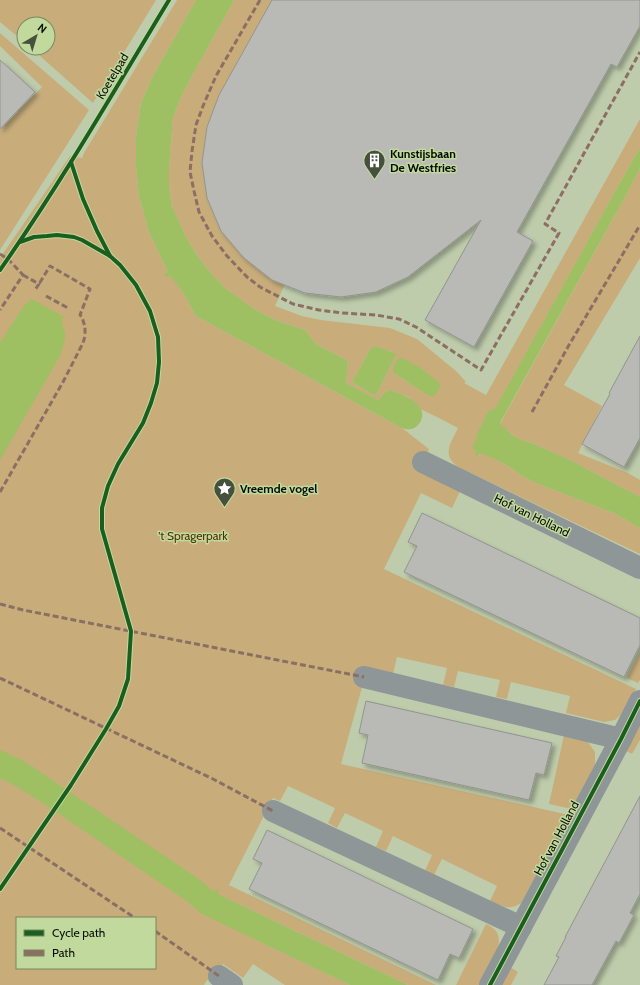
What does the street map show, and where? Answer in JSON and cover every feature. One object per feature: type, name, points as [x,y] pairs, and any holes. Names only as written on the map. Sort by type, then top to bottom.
[{"type":"street","name":"Hof van Holland","points":[[423,462],[640,568]]},
{"type":"street","points":[[364,677],[621,739]]},
{"type":"street","name":"Hof van Holland","points":[[490,985],[640,701]]},
{"type":"street","points":[[273,811],[521,927]]},
{"type":"green space","points":[[0,0],[156,0],[93,103],[40,56],[56,56],[56,16],[16,16],[16,35],[0,22]]},
{"type":"green space","name":"'t Spragerpark","points":[[177,0],[196,0],[153,76],[141,103],[136,137],[136,166],[139,196],[149,232],[168,272],[166,277],[171,275],[184,294],[196,316],[402,428],[429,449],[425,460],[461,489],[452,508],[421,493],[384,569],[636,689],[623,713],[615,720],[604,722],[566,713],[570,696],[511,682],[507,699],[496,697],[500,680],[458,671],[454,687],[443,685],[447,668],[397,657],[393,674],[364,680],[341,764],[569,815],[521,903],[513,907],[498,905],[490,901],[497,886],[442,859],[434,875],[425,871],[432,855],[393,836],[386,851],[376,847],[383,831],[345,813],[337,828],[328,823],[335,808],[288,786],[280,801],[273,798],[229,885],[436,985],[408,985],[224,897],[240,932],[350,985],[285,985],[253,964],[243,978],[223,964],[211,982],[207,980],[204,985],[0,985],[0,258],[70,156],[82,158]]},
{"type":"green space","points":[[234,0],[272,0],[219,95],[207,127],[202,162],[207,198],[222,230],[243,257],[272,279],[285,284],[275,306],[302,316],[321,320],[390,328],[417,339],[456,371],[466,382],[464,383],[486,395],[640,119],[640,148],[495,410],[488,411],[479,433],[477,450],[478,456],[480,452],[536,483],[616,514],[640,528],[640,554],[458,467],[450,458],[449,448],[458,428],[422,410],[408,397],[389,390],[378,400],[346,383],[348,361],[316,344],[305,330],[278,321],[254,309],[225,288],[208,270],[196,254],[184,233],[172,206],[169,187],[173,117],[193,74]],"holes":[[[375,346],[392,352],[395,357],[376,395],[352,382],[371,348]],[[421,368],[427,373],[424,393],[394,373]]]},
{"type":"green space","points":[[0,33],[16,47],[16,56],[27,56],[89,110],[0,250],[0,130],[42,87],[0,46]]},
{"type":"green space","points":[[640,168],[640,258],[564,385],[602,406],[578,453],[628,473],[640,480],[640,497],[568,459],[512,435],[500,424]]},
{"type":"green space","points":[[640,652],[640,680],[638,683],[627,678]]},
{"type":"green space","points":[[640,721],[640,740],[632,754],[625,750]]},
{"type":"green space","points":[[564,735],[588,742],[595,752],[595,765],[572,809],[549,804]]},
{"type":"green space","points":[[486,924],[497,932],[499,937],[498,948],[493,959],[480,985],[456,985]]},
{"type":"green space","points":[[510,967],[518,972],[511,985],[501,985]]},
{"type":"shaded area","points":[[196,0],[234,0],[181,97],[173,117],[169,187],[172,206],[184,233],[196,254],[208,270],[225,288],[254,309],[278,321],[305,330],[316,344],[348,361],[346,383],[378,400],[389,390],[415,402],[422,412],[422,419],[416,427],[409,429],[402,428],[196,316],[184,294],[171,276],[166,277],[164,274],[168,272],[149,232],[139,196],[136,166],[136,137],[141,103],[153,76]]},
{"type":"shaded area","points":[[640,148],[640,168],[500,423],[512,435],[568,459],[640,497],[640,528],[616,514],[536,483],[495,459],[480,453],[477,456],[475,455],[476,451],[472,448],[488,411],[495,409]]},
{"type":"shaded area","points":[[32,299],[64,317],[62,324],[65,332],[65,340],[61,354],[0,460],[0,343],[23,307]]},
{"type":"shaded area","points":[[375,346],[396,354],[376,395],[352,382],[371,348]]},
{"type":"shaded area","points":[[400,357],[421,368],[440,383],[438,391],[432,397],[394,373],[393,370],[395,364]]},
{"type":"shaded area","points":[[0,750],[24,761],[200,880],[214,892],[216,889],[219,890],[218,894],[408,985],[350,985],[202,914],[185,900],[49,807],[16,786],[0,778]]},
{"type":"building","name":"Kunstijsbaan De Westfries","points":[[272,0],[640,0],[640,26],[617,67],[611,64],[517,232],[533,241],[474,347],[425,320],[481,220],[408,277],[376,292],[341,297],[305,293],[272,280],[244,258],[221,231],[207,198],[202,163],[207,127],[219,95]]},
{"type":"building","points":[[0,60],[35,92],[0,129]]},
{"type":"building","points":[[640,336],[640,438],[624,467],[582,444]]},
{"type":"building","points":[[422,513],[640,618],[640,645],[624,677],[404,572],[417,546],[408,542]]},
{"type":"building","points":[[366,701],[552,743],[544,775],[536,773],[529,800],[362,763],[368,735],[359,733]]},
{"type":"building","points":[[640,796],[640,894],[630,913],[634,915],[619,943],[616,941],[592,985],[544,985],[559,957],[556,956],[565,937]]},
{"type":"building","points":[[267,830],[473,929],[459,958],[450,954],[438,980],[249,889],[262,863],[253,859]]},
{"type":"marked path","points":[[260,0],[216,76],[196,125],[190,172],[199,212],[212,236],[227,256],[247,277],[260,287],[293,304],[319,310],[376,315],[399,319],[416,327],[481,370],[559,233],[545,224],[640,52]]},
{"type":"marked path","points":[[532,412],[569,345],[640,225]]},
{"type":"marked path","points":[[0,254],[8,259],[23,275],[0,310]]},
{"type":"marked path","points":[[0,492],[63,382],[83,343],[85,336],[85,327],[80,315],[90,289],[50,266],[39,284]]},
{"type":"marked path","points":[[23,275],[39,284],[35,290]]},
{"type":"marked path","points":[[46,296],[68,308]]},
{"type":"marked path","points":[[0,604],[23,610],[364,677]]},
{"type":"marked path","points":[[0,678],[213,779],[273,811]]},
{"type":"marked path","points":[[0,828],[134,917]]},
{"type":"marked path","points":[[156,932],[219,976]]},
{"type":"cycle path","name":"Koetelpad","points":[[0,270],[66,170],[169,0]]},
{"type":"cycle path","points":[[71,162],[83,199],[110,256]]},
{"type":"cycle path","points":[[0,889],[71,785],[106,729],[119,706],[128,679],[131,631],[102,529],[102,508],[108,486],[118,464],[143,423],[151,403],[157,383],[159,362],[158,337],[150,311],[136,285],[120,265],[110,256],[74,237],[57,235],[34,237],[20,242]]},
{"type":"cycle path","points":[[490,985],[640,701]]},
{"type":"place","name":"Kunstijsbaan De Westfries","points":[[375,180]]},
{"type":"place","name":"Vreemde vogel","points":[[225,508]]}]
